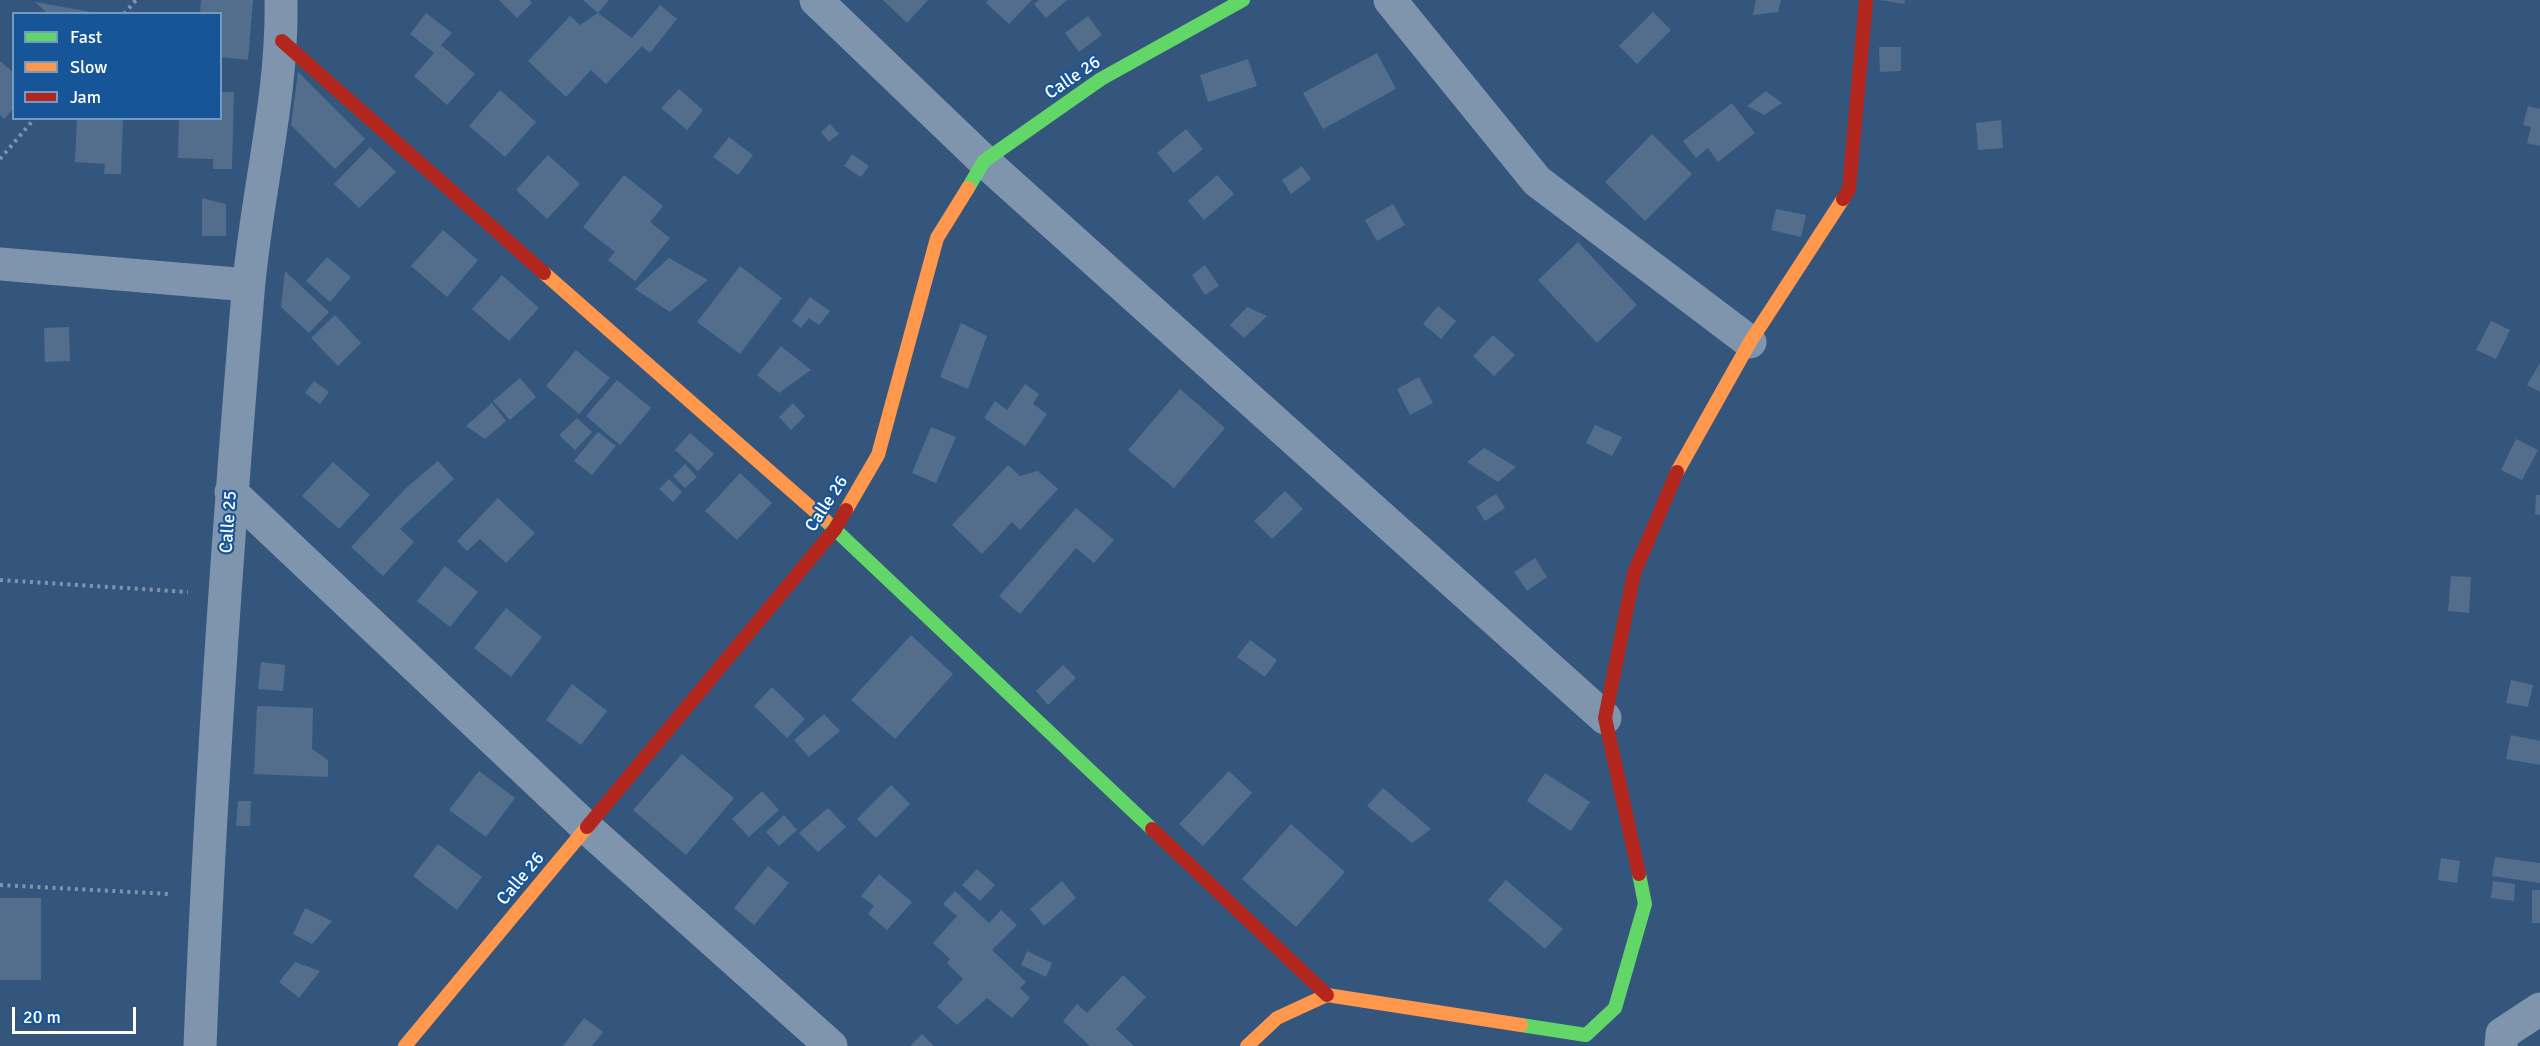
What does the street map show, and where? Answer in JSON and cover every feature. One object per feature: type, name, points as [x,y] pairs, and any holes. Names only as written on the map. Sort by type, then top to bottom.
[{"type":"street","name":"Calle 25","points":[[200,1046],[206,896],[231,492],[248,285],[282,41],[281,0]]},
{"type":"street","points":[[816,0],[984,161],[1605,718]]},
{"type":"street","name":"Calle 26","points":[[405,1046],[835,529],[878,455],[937,238],[984,161],[1101,79],[1243,0]]},
{"type":"street","points":[[1390,0],[1537,181],[1750,342]]},
{"type":"street","points":[[1247,1046],[1277,1018],[1327,995],[1586,1035],[1615,1008],[1645,904],[1605,718],[1634,573],[1675,476],[1750,342],[1849,189],[1866,0]]},
{"type":"street","points":[[282,41],[835,529],[1327,995]]},
{"type":"street","points":[[0,264],[248,285]]},
{"type":"street","points":[[231,492],[587,828],[831,1046]]},
{"type":"street","points":[[2501,1046],[2502,1034],[2540,1009]]},
{"type":"path","points":[[126,12],[136,0]]},
{"type":"path","points":[[0,159],[33,120]]},
{"type":"path","points":[[0,580],[224,595]]},
{"type":"path","points":[[0,885],[206,896]]},
{"type":"building","points":[[201,0],[253,0],[248,60],[222,57],[222,12],[200,12]]},
{"type":"building","points":[[499,0],[530,0],[532,3],[517,18]]},
{"type":"building","points":[[583,0],[609,0],[598,13]]},
{"type":"building","points":[[883,0],[928,0],[907,23]]},
{"type":"building","points":[[988,0],[1032,0],[1009,24],[986,3]]},
{"type":"building","points":[[1039,0],[1067,0],[1046,18],[1034,4]]},
{"type":"building","points":[[1756,0],[1781,0],[1778,12],[1753,15]]},
{"type":"building","points":[[1880,0],[1905,0],[1904,4]]},
{"type":"building","points":[[35,2],[91,12],[46,12]]},
{"type":"building","points":[[660,5],[677,19],[650,53],[642,46],[606,84],[591,70],[566,97],[528,61],[570,16],[580,25],[598,13],[632,38]]},
{"type":"building","points":[[1653,12],[1671,30],[1637,64],[1619,46]]},
{"type":"building","points":[[426,13],[452,33],[441,45],[475,74],[447,105],[414,76],[434,53],[410,34]]},
{"type":"building","points":[[1088,16],[1102,35],[1079,52],[1065,33]]},
{"type":"building","points":[[1879,47],[1901,47],[1901,71],[1880,72]]},
{"type":"building","points":[[1377,53],[1396,89],[1323,129],[1303,93]]},
{"type":"building","points":[[1248,59],[1257,86],[1208,102],[1200,75]]},
{"type":"building","points":[[0,61],[12,71],[12,110],[4,119],[0,115]]},
{"type":"building","points":[[298,72],[365,139],[335,169],[291,125]]},
{"type":"building","points":[[679,89],[703,110],[687,130],[661,108]]},
{"type":"building","points":[[500,90],[536,122],[505,157],[469,126]]},
{"type":"building","points":[[1766,91],[1782,103],[1764,115],[1747,106]]},
{"type":"building","points":[[222,92],[234,92],[232,169],[213,169],[213,159],[178,158],[179,120],[222,120]]},
{"type":"building","points":[[1732,103],[1755,133],[1718,162],[1708,148],[1696,158],[1683,141]]},
{"type":"building","points":[[2528,106],[2540,109],[2540,146],[2527,143],[2531,127],[2523,125]]},
{"type":"building","points":[[77,120],[123,120],[121,174],[104,174],[105,164],[75,162]]},
{"type":"building","points":[[2001,120],[2003,148],[1978,150],[1976,123]]},
{"type":"building","points":[[830,124],[839,134],[829,142],[821,132]]},
{"type":"building","points":[[1186,129],[1203,149],[1174,173],[1157,153]]},
{"type":"building","points":[[1652,134],[1692,174],[1645,221],[1605,182]]},
{"type":"building","points":[[729,137],[753,155],[738,175],[713,157]]},
{"type":"building","points":[[370,147],[396,172],[359,208],[334,184]]},
{"type":"building","points":[[852,154],[869,166],[861,177],[844,166]]},
{"type":"building","points":[[548,155],[580,184],[547,219],[516,190]]},
{"type":"building","points":[[1302,166],[1311,179],[1291,194],[1282,180]]},
{"type":"building","points":[[624,175],[663,206],[650,222],[670,238],[635,281],[608,260],[615,252],[583,227]]},
{"type":"building","points":[[1217,175],[1234,194],[1204,220],[1188,201]]},
{"type":"building","points":[[202,198],[226,204],[226,236],[202,236]]},
{"type":"building","points":[[1393,204],[1405,225],[1377,241],[1365,220]]},
{"type":"building","points":[[1776,209],[1806,215],[1801,237],[1771,230]]},
{"type":"building","points":[[443,230],[478,260],[447,297],[411,266]]},
{"type":"building","points":[[1578,242],[1637,305],[1597,343],[1538,280]]},
{"type":"building","points":[[327,257],[351,277],[330,302],[306,281]]},
{"type":"building","points":[[669,258],[708,280],[670,312],[635,289]]},
{"type":"building","points":[[1205,265],[1219,286],[1205,295],[1192,275]]},
{"type":"building","points":[[740,266],[782,298],[740,354],[697,322]]},
{"type":"building","points":[[285,271],[329,312],[309,333],[281,307]]},
{"type":"building","points":[[502,275],[539,308],[509,341],[472,309]]},
{"type":"building","points":[[810,297],[830,311],[819,325],[809,318],[801,328],[792,321]]},
{"type":"building","points":[[1438,306],[1456,321],[1441,339],[1423,324]]},
{"type":"building","points":[[1247,307],[1267,316],[1244,338],[1230,325]]},
{"type":"building","points":[[335,315],[361,343],[338,366],[311,338]]},
{"type":"building","points":[[2491,321],[2510,330],[2496,359],[2476,350]]},
{"type":"building","points":[[961,323],[987,336],[968,389],[940,377]]},
{"type":"building","points":[[69,327],[70,361],[45,362],[44,328]]},
{"type":"building","points":[[1493,335],[1515,355],[1494,376],[1473,356]]},
{"type":"building","points":[[781,346],[811,370],[779,393],[757,375]]},
{"type":"building","points":[[576,350],[610,378],[579,414],[546,386]]},
{"type":"building","points":[[2540,363],[2540,392],[2527,385]]},
{"type":"building","points":[[1419,377],[1433,403],[1410,415],[1397,389]]},
{"type":"building","points":[[520,378],[536,397],[510,420],[493,401]]},
{"type":"building","points":[[617,380],[651,408],[620,445],[586,416]]},
{"type":"building","points":[[314,381],[329,392],[320,404],[305,393]]},
{"type":"building","points":[[1025,384],[1039,394],[1033,404],[1047,414],[1025,446],[984,418],[995,401],[1007,410]]},
{"type":"building","points":[[1180,389],[1225,428],[1174,488],[1128,450]]},
{"type":"building","points":[[492,403],[506,421],[485,439],[466,426]]},
{"type":"building","points":[[793,403],[805,416],[791,430],[779,417]]},
{"type":"building","points":[[577,418],[592,432],[575,450],[559,435]]},
{"type":"building","points":[[1595,425],[1622,437],[1612,456],[1586,443]]},
{"type":"building","points":[[931,427],[956,437],[936,483],[912,473]]},
{"type":"building","points":[[598,432],[616,446],[592,475],[574,461]]},
{"type":"building","points":[[690,433],[714,454],[698,471],[675,450]]},
{"type":"building","points":[[2516,439],[2538,450],[2522,480],[2501,470]]},
{"type":"building","points":[[1484,448],[1516,467],[1498,482],[1467,462]]},
{"type":"building","points":[[438,461],[454,479],[400,529],[414,542],[383,576],[351,547],[406,488]]},
{"type":"building","points":[[333,462],[370,495],[339,529],[302,496]]},
{"type":"building","points":[[685,464],[697,477],[685,488],[673,476]]},
{"type":"building","points":[[1008,465],[1020,476],[1038,471],[1058,489],[1020,530],[1012,522],[982,554],[952,525]]},
{"type":"building","points":[[740,473],[772,503],[737,540],[705,511]]},
{"type":"building","points":[[669,479],[682,492],[673,502],[659,489]]},
{"type":"building","points":[[1285,491],[1303,509],[1272,539],[1254,521]]},
{"type":"building","points":[[1496,494],[1505,508],[1485,521],[1476,507]]},
{"type":"building","points":[[2536,495],[2540,495],[2540,515],[2535,514]]},
{"type":"building","points":[[498,498],[535,533],[506,563],[480,539],[467,551],[457,541]]},
{"type":"building","points":[[1076,508],[1114,540],[1094,563],[1076,548],[1020,614],[999,596]]},
{"type":"building","points":[[1535,558],[1547,577],[1527,591],[1514,572]]},
{"type":"building","points":[[445,566],[478,592],[450,627],[417,601]]},
{"type":"building","points":[[2451,576],[2471,577],[2469,613],[2448,611]]},
{"type":"building","points":[[506,608],[542,637],[511,677],[474,648]]},
{"type":"building","points":[[911,635],[953,674],[895,739],[851,700]]},
{"type":"building","points":[[1250,640],[1277,660],[1265,677],[1237,657]]},
{"type":"building","points":[[261,662],[285,665],[283,691],[258,689]]},
{"type":"building","points":[[1063,665],[1076,678],[1048,705],[1036,691]]},
{"type":"building","points":[[2511,680],[2533,685],[2528,707],[2506,703]]},
{"type":"building","points":[[572,684],[607,711],[581,745],[546,720]]},
{"type":"building","points":[[772,687],[805,719],[787,738],[754,706]]},
{"type":"building","points":[[257,706],[313,708],[312,749],[328,760],[328,777],[254,774]]},
{"type":"building","points":[[824,714],[840,731],[809,757],[794,740]]},
{"type":"building","points":[[2511,735],[2540,741],[2540,765],[2506,759]]},
{"type":"building","points":[[682,754],[734,798],[686,855],[633,810]]},
{"type":"building","points":[[479,771],[515,798],[486,837],[449,810]]},
{"type":"building","points":[[1229,771],[1252,793],[1203,846],[1179,824]]},
{"type":"building","points":[[1545,773],[1590,802],[1571,831],[1527,801]]},
{"type":"building","points":[[891,785],[910,804],[876,838],[857,819]]},
{"type":"building","points":[[1383,788],[1431,829],[1412,843],[1367,806]]},
{"type":"building","points":[[762,791],[779,810],[749,837],[732,819]]},
{"type":"building","points":[[238,801],[251,801],[250,826],[236,826]]},
{"type":"building","points":[[828,808],[846,827],[818,852],[799,833]]},
{"type":"building","points":[[784,815],[797,830],[779,846],[766,832]]},
{"type":"building","points":[[1291,824],[1345,872],[1296,927],[1242,879]]},
{"type":"building","points":[[438,844],[482,877],[457,910],[413,876]]},
{"type":"building","points":[[2495,857],[2540,863],[2540,883],[2492,876]]},
{"type":"building","points":[[2441,858],[2460,861],[2457,883],[2438,880]]},
{"type":"building","points":[[768,866],[789,883],[754,925],[734,908]]},
{"type":"building","points":[[977,869],[995,885],[980,901],[962,885]]},
{"type":"building","points":[[879,874],[912,902],[887,930],[868,914],[874,906],[861,896]]},
{"type":"building","points":[[1506,880],[1563,929],[1545,949],[1488,900]]},
{"type":"building","points":[[1062,881],[1076,898],[1044,926],[1030,909]]},
{"type":"building","points":[[2493,881],[2515,884],[2514,901],[2491,898]]},
{"type":"building","points":[[2532,890],[2540,890],[2540,923],[2532,923]]},
{"type":"building","points":[[955,891],[989,923],[1001,910],[1017,925],[992,950],[1026,982],[1020,988],[1030,998],[1012,1018],[987,998],[957,1025],[937,1007],[963,979],[947,963],[950,959],[933,943],[957,916],[943,904]]},
{"type":"building","points":[[0,898],[41,898],[41,980],[0,980]]},
{"type":"building","points":[[305,908],[332,921],[312,944],[293,934]]},
{"type":"building","points":[[1027,951],[1052,963],[1046,977],[1021,965]]},
{"type":"building","points":[[295,962],[320,971],[299,998],[279,982]]},
{"type":"building","points":[[1123,975],[1146,997],[1116,1029],[1134,1046],[1090,1046],[1063,1021],[1077,1004],[1087,1013]]},
{"type":"building","points":[[584,1018],[603,1032],[592,1046],[563,1046]]},
{"type":"building","points":[[922,1034],[934,1046],[910,1046]]},
{"type":"traffic: fast","points":[[968,188],[984,161],[1101,79],[1243,0]]},
{"type":"traffic: fast","points":[[825,520],[1152,829]]},
{"type":"traffic: fast","points":[[1521,1025],[1586,1035],[1615,1008],[1645,904],[1639,874]]},
{"type":"traffic: slow","points":[[846,510],[878,455],[937,238],[968,188]]},
{"type":"traffic: slow","points":[[1677,472],[1750,342],[1843,199]]},
{"type":"traffic: slow","points":[[544,273],[825,520]]},
{"type":"traffic: slow","points":[[405,1046],[587,827]]},
{"type":"traffic: slow","points":[[1247,1046],[1277,1018],[1327,995],[1521,1025]]},
{"type":"traffic: jam","points":[[1843,199],[1849,189],[1866,0]]},
{"type":"traffic: jam","points":[[282,41],[544,273]]},
{"type":"traffic: jam","points":[[1639,874],[1605,718],[1634,573],[1677,472]]},
{"type":"traffic: jam","points":[[587,827],[835,529],[846,510]]},
{"type":"traffic: jam","points":[[1152,829],[1327,995]]}]
